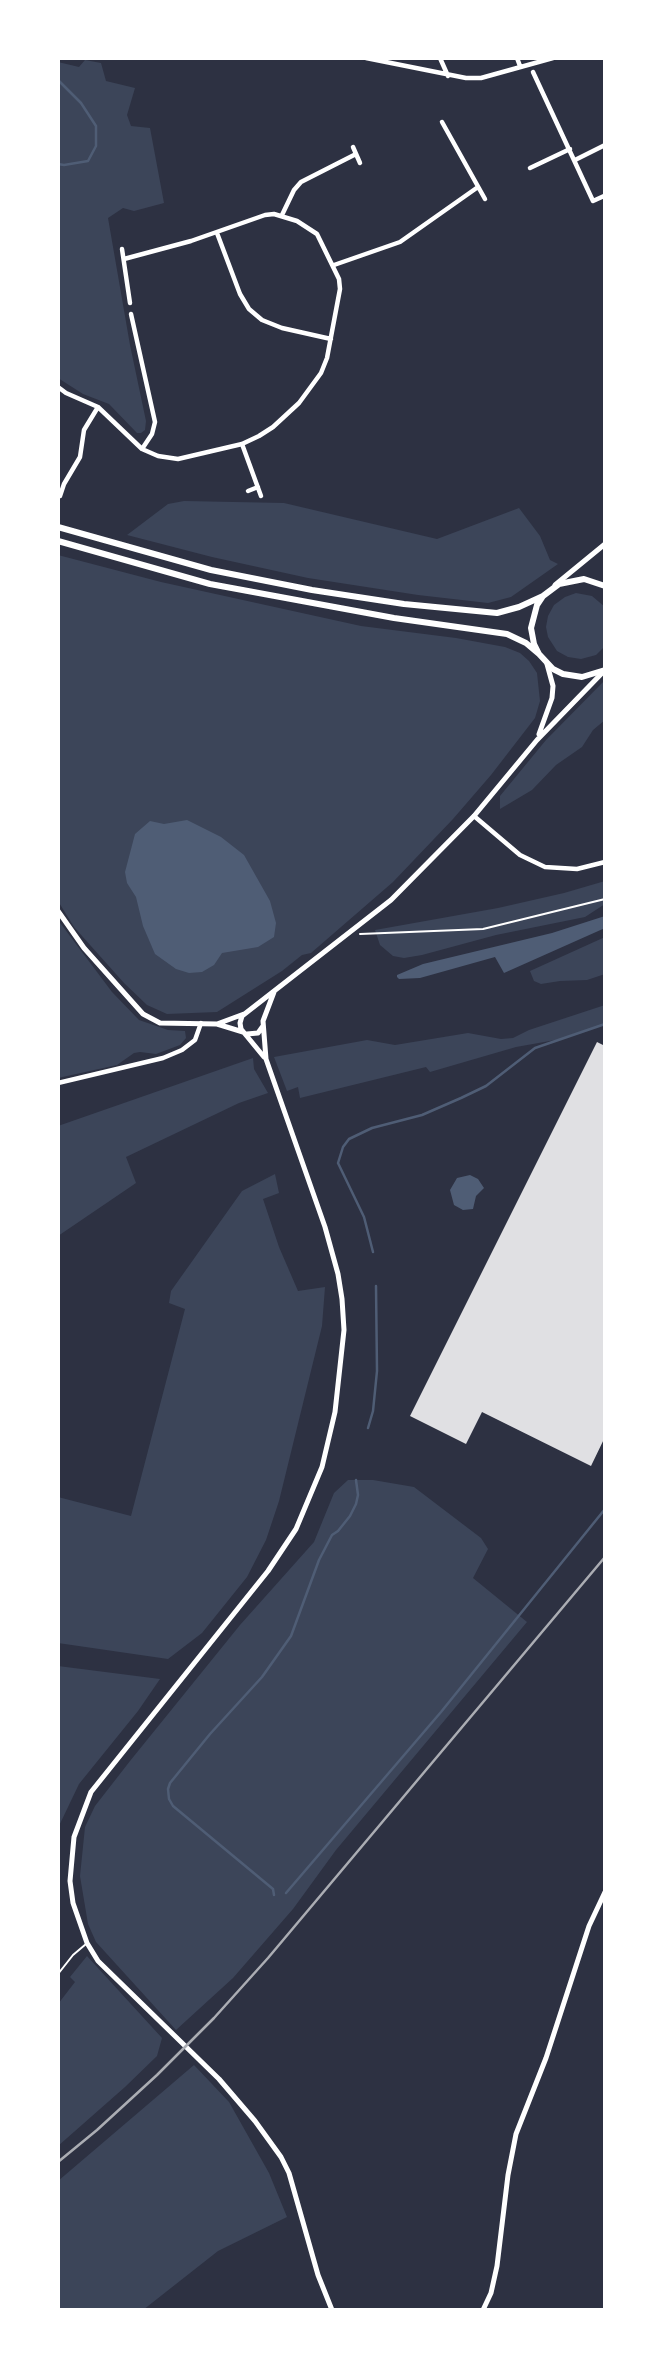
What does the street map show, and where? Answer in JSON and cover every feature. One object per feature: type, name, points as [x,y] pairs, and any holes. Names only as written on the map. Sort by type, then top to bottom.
[{"type":"main road","points":[[58,527],[211,570],[404,604],[497,613],[543,596]]},
{"type":"main road","points":[[58,541],[210,584],[394,618],[508,634],[526,643],[547,664],[563,674],[589,676],[605,670]]},
{"type":"main road","points":[[539,654],[531,628],[537,605],[543,596],[552,588],[576,579],[594,581],[605,586]]},
{"type":"street","points":[[366,58],[448,76],[481,78],[553,58]]},
{"type":"street","points":[[440,58],[448,76]]},
{"type":"street","points":[[517,58],[520,66]]},
{"type":"street","points":[[533,72],[593,201],[604,196],[605,198]]},
{"type":"street","points":[[442,122],[485,199]]},
{"type":"street","points":[[575,160],[605,145]]},
{"type":"street","points":[[354,147],[360,163]]},
{"type":"street","points":[[530,168],[570,149]]},
{"type":"street","points":[[282,216],[301,182],[356,154]]},
{"type":"street","points":[[334,265],[400,242],[478,187]]},
{"type":"street","points":[[58,387],[98,407],[142,449],[158,456],[178,459],[242,444],[273,427],[304,396],[321,373],[327,358],[340,279],[317,234],[297,220],[265,215],[217,233],[124,259]]},
{"type":"street","points":[[217,233],[249,309],[262,320],[282,328],[331,338]]},
{"type":"street","points":[[122,249],[130,303]]},
{"type":"street","points":[[131,314],[155,422],[152,434],[142,449]]},
{"type":"street","points":[[58,393],[66,393]]},
{"type":"street","points":[[67,498],[59,496],[80,457],[84,430],[98,407]]},
{"type":"street","points":[[242,444],[261,496]]},
{"type":"street","points":[[248,491],[258,487]]},
{"type":"street","points":[[552,588],[605,544]]},
{"type":"street","points":[[537,740],[550,710],[552,698],[553,687],[547,664]]},
{"type":"street","points":[[266,1059],[240,1023],[247,1013],[391,900],[474,816],[537,740],[605,670]]},
{"type":"street","points":[[474,816],[527,860],[545,867],[577,869],[605,862]]},
{"type":"street","points":[[58,911],[84,948],[144,1014],[160,1023],[217,1024],[255,1034],[263,1024],[274,992]]},
{"type":"street","points":[[217,1024],[247,1013],[258,1013],[263,1024],[266,1059],[325,1227],[338,1274],[344,1330],[335,1412],[322,1467],[296,1529],[268,1571],[91,1792],[74,1837],[71,1860],[73,1903],[87,1943],[98,1961],[219,2078],[281,2157],[289,2173],[318,2275],[332,2310]]},
{"type":"street","points":[[58,1083],[163,1058],[182,1050],[195,1040],[201,1023]]},
{"type":"street","points":[[484,2310],[497,2266],[516,2134],[546,2058],[589,1926],[605,1892]]},
{"type":"lane","points":[[58,1974],[87,1943]]},
{"type":"path","points":[[348,935],[483,929],[605,899]]},
{"type":"shaded area","points":[[85,60],[101,63],[106,81],[135,88],[127,115],[131,126],[150,128],[164,203],[134,211],[123,208],[108,218],[146,421],[145,430],[141,433],[137,433],[109,404],[83,394],[58,378],[58,62],[79,67]]},
{"type":"shaded area","points":[[184,501],[284,503],[437,539],[519,508],[540,536],[550,560],[558,564],[511,597],[488,603],[308,578],[127,535],[168,504]]},
{"type":"shaded area","points":[[58,555],[161,582],[361,626],[505,647],[520,653],[537,673],[540,701],[535,718],[453,819],[393,882],[311,953],[302,955],[282,971],[217,1012],[167,1014],[147,1005],[124,983],[74,927],[58,901]]},
{"type":"shaded area","points":[[576,593],[592,596],[605,607],[605,646],[596,655],[581,659],[568,657],[557,651],[548,637],[546,627],[554,605]]},
{"type":"shaded area","points":[[605,680],[605,720],[593,730],[582,747],[556,765],[532,790],[500,809],[500,796],[546,740]]},
{"type":"shaded area","points":[[187,820],[221,837],[244,855],[270,901],[276,923],[274,937],[258,947],[222,953],[214,965],[202,972],[189,973],[176,969],[155,954],[125,872],[135,834],[150,821],[164,824]]},
{"type":"shaded area","points":[[605,881],[605,904],[585,917],[496,935],[422,955],[404,958],[393,956],[380,945],[375,930],[498,908]]},
{"type":"shaded area","points":[[605,916],[605,928],[504,973],[495,957],[420,978],[397,977],[423,964],[552,933]]},
{"type":"shaded area","points":[[58,920],[112,992],[139,1020],[168,1030],[185,1031],[186,1038],[180,1045],[156,1054],[134,1053],[117,1065],[58,1078]]},
{"type":"shaded area","points":[[605,937],[605,974],[587,980],[541,984],[534,981],[530,971]]},
{"type":"shaded area","points":[[605,1005],[605,1024],[561,1039],[516,1047],[430,1072],[426,1067],[300,1098],[298,1087],[287,1091],[274,1057],[367,1040],[395,1045],[468,1033],[501,1039],[513,1038],[529,1030]]},
{"type":"shaded area","points":[[253,1058],[254,1069],[268,1093],[239,1103],[126,1157],[136,1183],[58,1236],[58,1126]]},
{"type":"shaded area","points":[[275,1174],[279,1193],[263,1199],[279,1247],[298,1291],[325,1287],[322,1326],[279,1501],[266,1540],[247,1577],[202,1633],[168,1659],[58,1643],[58,1497],[131,1516],[185,1309],[169,1303],[171,1291],[242,1191]]},
{"type":"shaded area","points":[[470,1175],[478,1179],[484,1188],[476,1196],[473,1209],[463,1210],[454,1205],[450,1190],[457,1178]]},
{"type":"shaded area","points":[[348,1480],[373,1480],[414,1487],[481,1538],[488,1549],[473,1578],[527,1622],[336,1850],[293,1909],[233,1978],[176,2030],[96,1942],[88,1924],[80,1876],[85,1827],[95,1806],[130,1761],[240,1625],[314,1542],[334,1493]]},
{"type":"shaded area","points":[[58,1666],[160,1679],[138,1711],[79,1784],[58,1828]]},
{"type":"shaded area","points":[[87,1956],[162,2038],[157,2056],[58,2146],[58,2004],[75,1982],[70,1977]]},
{"type":"shaded area","points":[[194,2065],[229,2102],[269,2173],[287,2217],[218,2251],[143,2310],[58,2310],[58,2181]]},
{"type":"building","points":[[597,1042],[605,1046],[605,1437],[591,1466],[482,1412],[466,1444],[410,1416]]},
{"type":"waterway","points":[[58,80],[81,103],[96,126],[96,146],[88,161],[58,164]]},
{"type":"waterway","points":[[373,1252],[364,1217],[338,1163],[343,1147],[349,1139],[372,1128],[422,1115],[461,1098],[486,1086],[535,1048],[605,1024]]},
{"type":"waterway","points":[[368,1428],[373,1411],[377,1371],[376,1286]]},
{"type":"waterway","points":[[274,1895],[273,1889],[173,1806],[168,1789],[210,1734],[262,1677],[291,1636],[319,1560],[332,1535],[350,1516],[356,1504],[356,1480]]},
{"type":"waterway","points":[[286,1893],[441,1712],[605,1509]]},
{"type":"railway","points":[[58,2162],[157,2075],[214,2018],[268,1958],[605,1557]]}]
